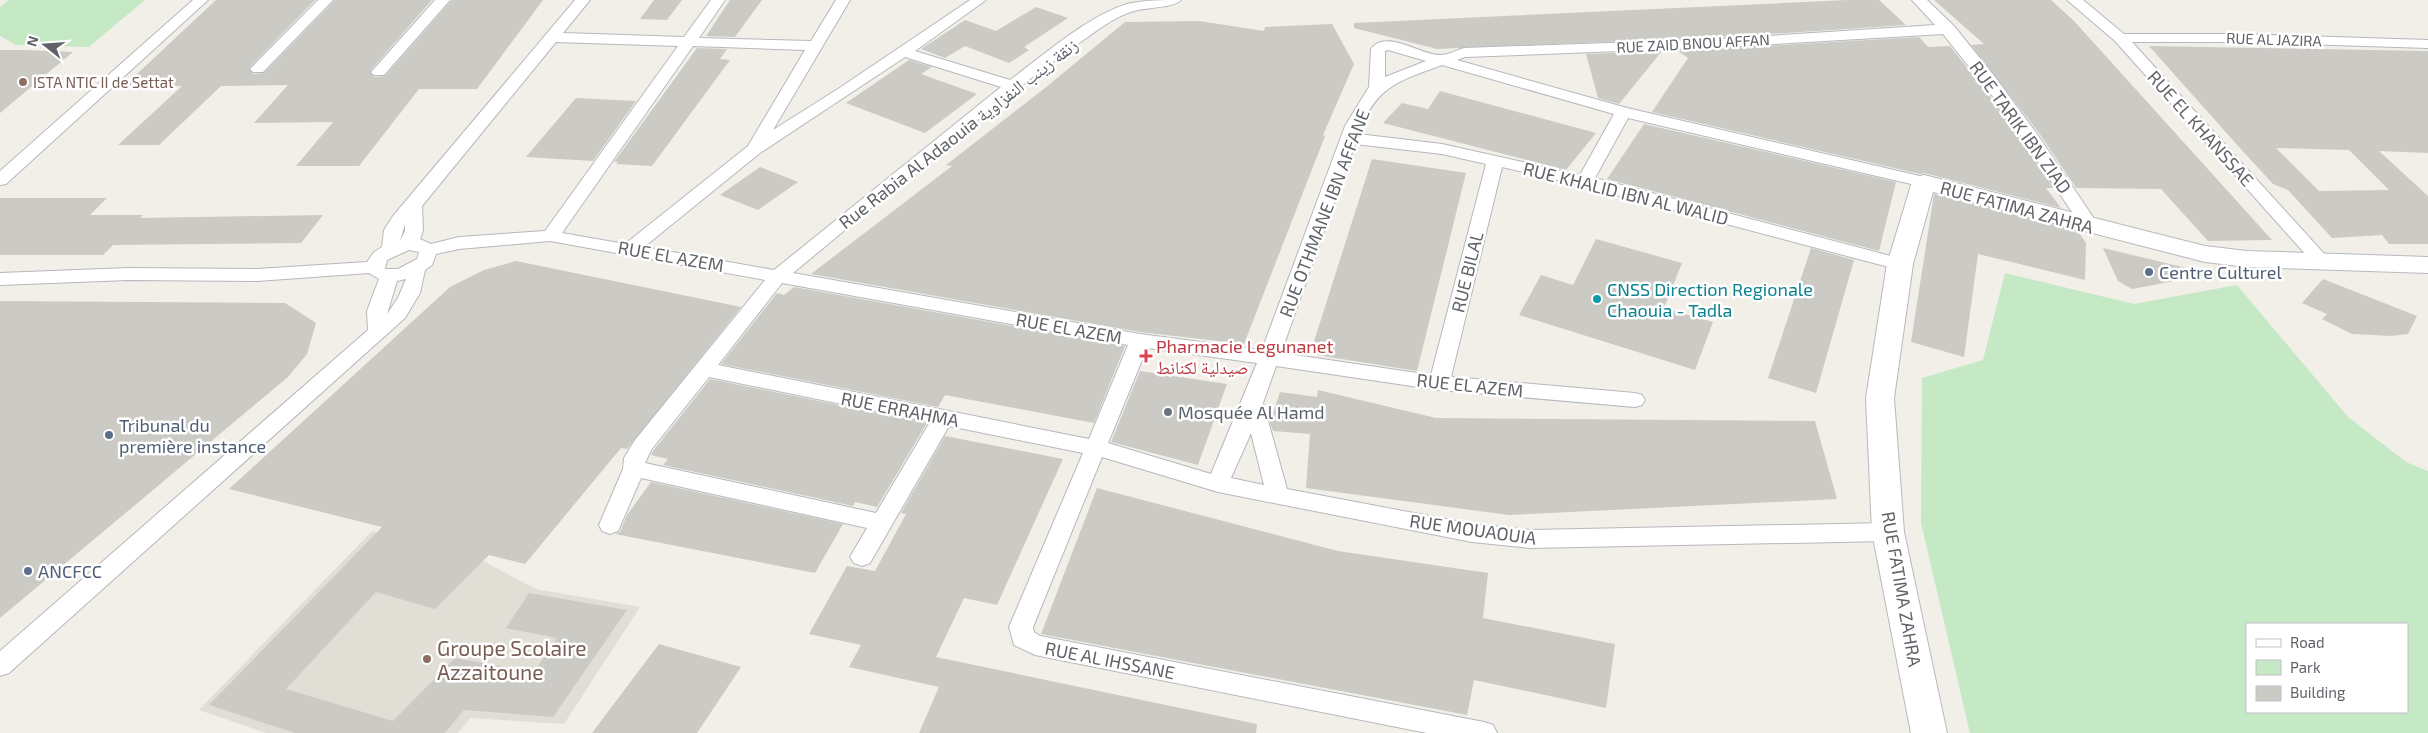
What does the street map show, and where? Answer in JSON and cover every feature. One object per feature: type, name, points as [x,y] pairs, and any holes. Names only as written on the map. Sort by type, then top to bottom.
[{"type":"street","points":[[0,180],[201,0]]},
{"type":"street","points":[[258,69],[326,0]]},
{"type":"street","points":[[379,72],[443,0]]},
{"type":"street","points":[[391,249],[390,237],[393,226],[583,0]]},
{"type":"street","points":[[550,236],[718,0]]},
{"type":"street","points":[[754,149],[843,0]]},
{"type":"street","points":[[631,248],[754,149],[904,52],[979,0]]},
{"type":"street","name":"Rue Rabia Al Adaouia زنقة زينب النفزاوية","points":[[610,525],[634,469],[635,458],[643,445],[714,354],[780,275],[1012,86],[1108,18],[1131,7],[1174,0]]},
{"type":"street","name":"RUE TARIK IBN ZIAD","points":[[1919,0],[1949,29],[2010,107],[2090,226]]},
{"type":"street","name":"RUE EL KHANSSAE","points":[[2074,0],[2120,38],[2322,262]]},
{"type":"street","name":"RUE ZAID BNOU AFFAN","points":[[1438,60],[1464,53],[1723,43],[1949,29]]},
{"type":"street","points":[[550,37],[814,46]]},
{"type":"street","name":"RUE AL JAZIRA","points":[[2120,38],[2236,38],[2428,44]]},
{"type":"street","points":[[1377,88],[1378,48],[1381,46],[1402,49],[1623,112],[1924,182]]},
{"type":"street","points":[[904,52],[1012,86]]},
{"type":"street","name":"RUE OTHMANE IBN AFFANE","points":[[1218,484],[1254,404],[1349,138],[1367,99],[1377,88],[1438,60]]},
{"type":"street","points":[[1585,181],[1623,112]]},
{"type":"street","name":"RUE KHALID IBN AL WALID","points":[[1349,138],[1442,149],[1585,181],[1900,264]]},
{"type":"street","points":[[0,158],[26,157]]},
{"type":"street","name":"RUE BILAL","points":[[1439,383],[1495,161]]},
{"type":"street","name":"RUE FATIMA ZAHRA","points":[[1929,733],[1888,532],[1880,398],[1900,264],[1924,182],[2205,254],[2247,259],[2428,265]]},
{"type":"street","points":[[409,244],[414,232],[412,205]]},
{"type":"street","name":"RUE EL AZEM","points":[[423,260],[448,260],[483,250],[507,240],[550,236],[631,248],[1140,341],[1353,369],[1439,383],[1634,400]]},
{"type":"street","points":[[0,666],[398,314],[407,299],[423,260],[421,245],[409,244],[391,249],[376,261],[382,271],[377,311],[378,330]]},
{"type":"street","points":[[0,279],[128,274],[257,275],[382,271],[423,260]]},
{"type":"street","name":"RUE AL IHSSANE","points":[[1140,341],[1097,448],[1021,626],[1023,638],[1035,645],[1484,733]]},
{"type":"street","name":"RUE ERRAHMA","points":[[704,369],[1097,448]]},
{"type":"street","points":[[1254,404],[1278,496]]},
{"type":"street","points":[[862,558],[943,417]]},
{"type":"street","name":"RUE MOUAOUIA","points":[[1097,448],[1218,484],[1472,532],[1530,539],[1888,532]]},
{"type":"street","points":[[634,469],[882,523]]},
{"type":"shaded area","name":"Groupe Scolaire Azzaitoune","points":[[372,531],[485,562],[536,589],[640,607],[564,724],[470,718],[458,733],[266,733],[199,710]]},
{"type":"green space","name":"ISTA NTIC II de Settat","points":[[9,0],[145,0],[89,47],[16,45],[0,36],[0,7]]},
{"type":"green space","points":[[2005,273],[2134,304],[2237,285],[2348,417],[2406,462],[2428,471],[2428,733],[1970,733],[1921,523],[1922,378],[1983,360]]},
{"type":"building","points":[[216,0],[315,0],[249,68],[253,74],[264,73],[335,0],[432,0],[370,71],[374,77],[385,76],[452,0],[543,0],[477,89],[419,89],[359,166],[296,166],[333,122],[254,123],[288,85],[221,86],[159,145],[118,145],[182,86],[124,86]]},
{"type":"building","points":[[654,0],[682,0],[667,20],[640,19]]},
{"type":"building","points":[[730,0],[762,0],[735,37],[706,36]]},
{"type":"building","points":[[1879,0],[1906,25],[1723,37],[1437,49],[1354,28],[1354,23]]},
{"type":"building","points":[[1934,0],[2051,0],[2074,21],[2272,240],[2208,241],[2161,189],[2076,188],[2039,133],[1971,45],[1984,44]]},
{"type":"building","points":[[1036,7],[1068,18],[1024,47],[1029,50],[1009,63],[965,46],[945,58],[921,49],[965,20],[996,31]]},
{"type":"building","points":[[1199,21],[1264,31],[1265,27],[1332,24],[1354,64],[1323,135],[1325,136],[1244,344],[1140,332],[811,274],[952,166],[946,165],[1045,88],[1125,22]]},
{"type":"building","points":[[1919,37],[1928,47],[1950,46],[2003,113],[2054,188],[2046,188],[2061,208],[1924,173],[1920,174],[1652,112],[1688,58],[1678,51]]},
{"type":"building","points":[[2149,46],[2428,51],[2428,153],[2379,151],[2428,196],[2428,244],[2389,244],[2382,235],[2332,238],[2288,190],[2273,184]],"holes":[[[2276,148],[2349,150],[2389,190],[2319,191]]]},
{"type":"building","points":[[697,48],[727,49],[720,59],[730,60],[652,166],[616,164],[618,162],[614,162]]},
{"type":"building","points":[[0,50],[25,50],[73,52],[0,113]]},
{"type":"building","points":[[1662,51],[1619,104],[1598,98],[1586,54]]},
{"type":"building","points":[[909,60],[932,67],[921,74],[977,94],[925,133],[846,103]]},
{"type":"building","points":[[1440,91],[1596,133],[1566,170],[1383,123],[1402,103],[1428,109]]},
{"type":"building","points":[[576,98],[636,101],[593,161],[526,157]]},
{"type":"building","points":[[1644,124],[1896,182],[1879,251],[1607,179]]},
{"type":"building","points":[[1372,159],[1466,173],[1417,371],[1310,354]]},
{"type":"building","points":[[760,167],[798,182],[758,210],[720,195]]},
{"type":"building","points":[[1934,194],[2078,231],[2086,243],[2085,280],[1978,254],[1964,357],[1911,342]]},
{"type":"building","points":[[0,198],[107,198],[90,215],[143,215],[140,218],[323,215],[301,243],[113,245],[103,255],[0,255]]},
{"type":"building","name":"CNSS Direction Regionale Chaouia - Tadla","points":[[1596,239],[1682,263],[1664,308],[1713,322],[1695,370],[1519,315],[1541,275],[1573,285]]},
{"type":"building","points":[[1811,248],[1854,260],[1816,393],[1768,378]]},
{"type":"building","name":"Centre Culturel","points":[[2103,248],[2212,274],[2132,289],[2118,281]]},
{"type":"building","points":[[516,261],[741,307],[627,449],[621,448],[525,564],[489,555],[435,609],[376,592],[286,689],[393,721],[455,658],[534,672],[557,638],[506,628],[529,593],[627,610],[553,717],[464,710],[445,733],[295,733],[209,705],[382,527],[229,489],[450,287],[484,270]]},
{"type":"building","points":[[2323,279],[2417,316],[2408,334],[2391,336],[2352,334],[2322,319],[2327,314],[2302,303]]},
{"type":"building","points":[[794,287],[1125,346],[1094,423],[945,395],[938,407],[721,364],[777,293],[784,295]]},
{"type":"building","name":"Tribunal du première instance","points":[[0,301],[285,303],[316,323],[307,354],[288,377],[0,618]]},
{"type":"building","name":"Mosquée Al Hamd","points":[[1140,371],[1227,384],[1198,465],[1111,442]]},
{"type":"building","points":[[710,379],[927,423],[877,507],[855,502],[853,506],[663,465],[668,459],[651,455],[653,451]]},
{"type":"building","points":[[1318,390],[1436,418],[1815,421],[1837,499],[1509,515],[1306,488],[1310,434],[1273,431],[1270,423],[1280,392],[1317,397]]},
{"type":"building","points":[[945,436],[1063,459],[997,605],[964,598],[936,657],[1257,724],[1256,733],[919,733],[939,687],[849,667],[861,645],[809,634],[847,566],[875,571],[906,514],[901,513]]},
{"type":"building","points":[[651,482],[843,524],[815,573],[615,534],[620,532],[627,515]]},
{"type":"building","points":[[1097,488],[1338,551],[1488,573],[1483,618],[1615,644],[1606,708],[1474,680],[1467,715],[1041,634]]},
{"type":"building","points":[[659,644],[741,667],[697,733],[592,733]]},
{"type":"place","name":"ISTA NTIC II de Settat","points":[[23,82]]},
{"type":"place","name":"Centre Culturel","points":[[2149,272]]},
{"type":"place","name":"CNSS Direction Regionale Chaouia - Tadla","points":[[1597,299]]},
{"type":"place","name":"Pharmacie Legunanet صيدلية لكنانط","points":[[1146,356]]},
{"type":"place","name":"Mosquée Al Hamd","points":[[1168,412]]},
{"type":"place","name":"Tribunal du première instance","points":[[109,435]]},
{"type":"place","name":"ANCFCC","points":[[28,571]]},
{"type":"place","name":"Groupe Scolaire Azzaitoune","points":[[427,659]]}]
